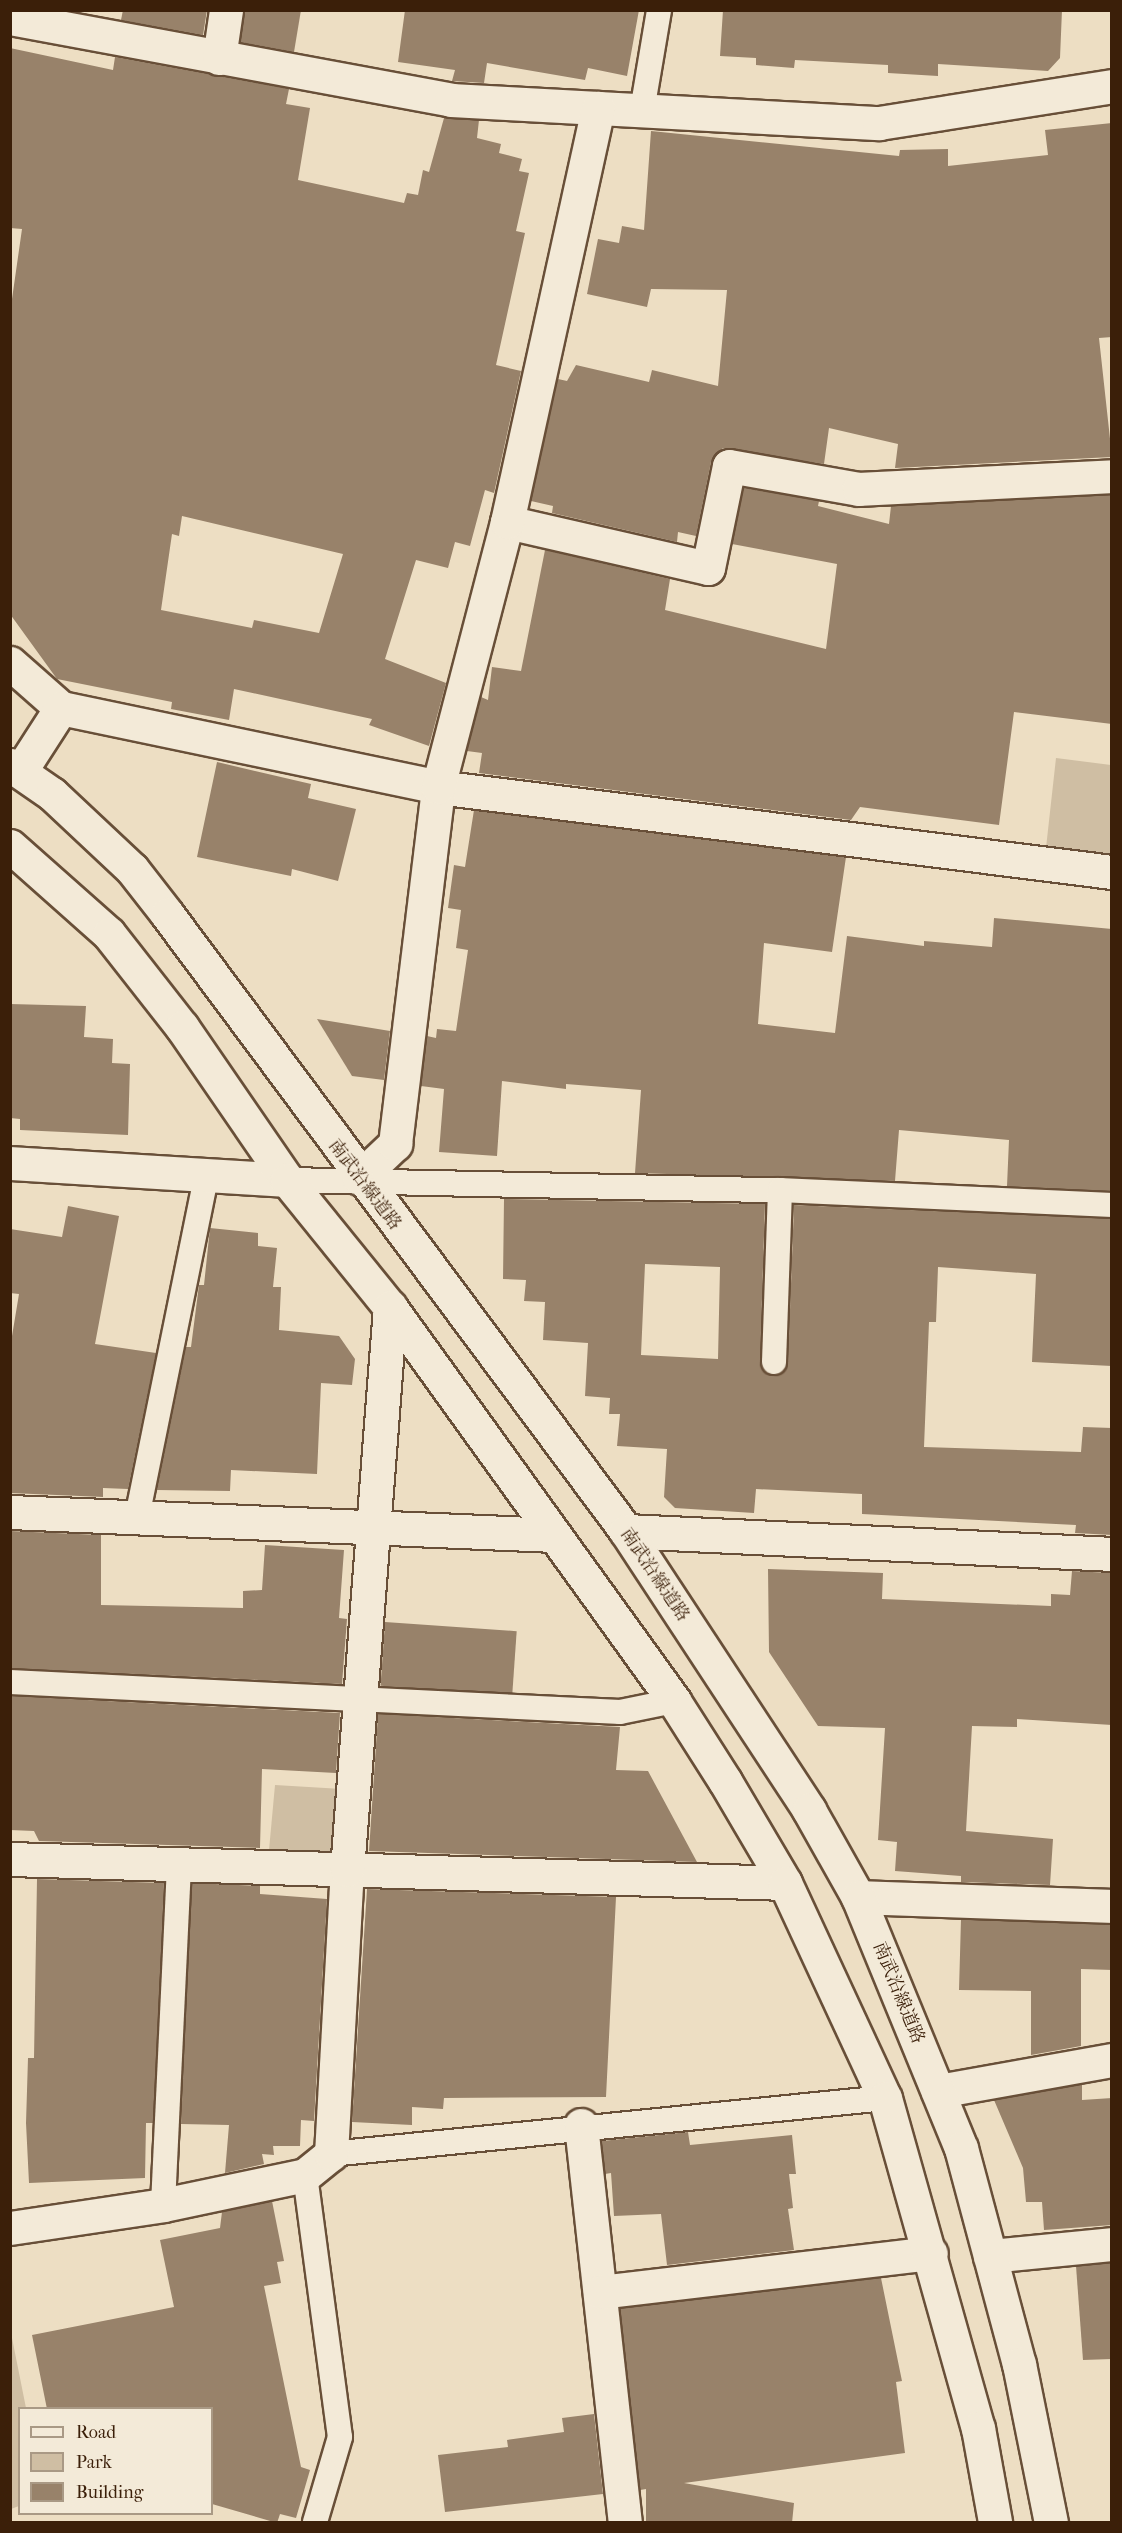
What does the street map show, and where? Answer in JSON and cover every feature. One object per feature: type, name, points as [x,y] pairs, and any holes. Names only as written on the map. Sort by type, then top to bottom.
[{"type":"street","points":[[219,58],[226,10]]},
{"type":"street","points":[[10,18],[104,23],[219,58],[451,100],[879,123],[1112,86]]},
{"type":"street","points":[[359,1179],[395,1144],[438,787],[507,522],[598,108]]},
{"type":"street","points":[[507,522],[708,568],[729,466],[859,489],[1112,476]]},
{"type":"street","points":[[10,663],[61,708],[438,787],[1112,872]]},
{"type":"street","points":[[16,767],[61,708]]},
{"type":"street","name":"南武沿線道路","points":[[16,767],[132,869],[359,1179],[626,1531],[809,1809],[858,1897],[961,2148],[1019,2364],[1051,2523]]},
{"type":"street","points":[[10,846],[109,934],[182,1028],[287,1180],[390,1307],[674,1701],[785,1883],[885,2098],[931,2253],[978,2428],[995,2523]]},
{"type":"street","points":[[10,1163],[206,1177],[287,1180]]},
{"type":"street","points":[[10,2228],[163,2205],[305,2175],[332,2154],[346,1870],[363,1700],[390,1307]]},
{"type":"street","points":[[10,1512],[554,1535]]},
{"type":"street","points":[[626,1531],[1112,1554]]},
{"type":"street","points":[[10,1859],[785,1883]]},
{"type":"street","points":[[858,1897],[1112,1906]]},
{"type":"street","points":[[938,2091],[1112,2060]]},
{"type":"street","points":[[581,2126],[625,2523]]},
{"type":"street","points":[[990,2256],[1112,2244]]},
{"type":"street","points":[[600,2292],[931,2253]]},
{"type":"lane","points":[[642,111],[659,10]]},
{"type":"lane","points":[[137,1517],[206,1177]]},
{"type":"lane","points":[[287,1180],[359,1179],[780,1190],[1112,1205]]},
{"type":"lane","points":[[774,1362],[780,1190]]},
{"type":"lane","points":[[10,1682],[620,1712],[674,1701]]},
{"type":"lane","points":[[163,2205],[179,1864]]},
{"type":"lane","points":[[332,2154],[581,2126],[885,2098]]},
{"type":"lane","points":[[305,2175],[340,2437],[315,2523]]},
{"type":"green space","points":[[1056,758],[1111,765],[1111,856],[1046,848]]},
{"type":"green space","points":[[275,1785],[342,1789],[336,1852],[315,1864],[268,1861]]},
{"type":"green space","points":[[10,2328],[26,2407],[18,2407],[18,2506],[11,2509]]},
{"type":"building","points":[[123,10],[207,10],[203,35],[121,20]]},
{"type":"building","points":[[244,10],[301,10],[294,52],[240,42]]},
{"type":"building","points":[[405,10],[639,10],[627,76],[588,68],[585,80],[487,63],[484,83],[452,81],[455,70],[398,62]]},
{"type":"building","points":[[723,10],[1062,10],[1060,58],[1048,71],[938,64],[938,76],[888,73],[888,65],[795,60],[794,68],[756,65],[756,58],[720,56]]},
{"type":"building","points":[[10,48],[113,70],[115,57],[289,89],[286,104],[310,108],[298,180],[404,203],[407,193],[418,195],[423,170],[429,172],[444,118],[479,120],[477,138],[501,144],[499,153],[522,159],[519,171],[529,173],[516,231],[525,233],[496,365],[521,371],[494,493],[485,490],[470,546],[455,542],[448,568],[416,560],[385,659],[446,683],[429,746],[369,725],[372,719],[234,689],[229,720],[171,709],[172,702],[57,679],[10,614],[10,313],[22,229],[10,228]],"holes":[[[182,516],[343,554],[319,633],[254,620],[252,628],[161,610],[172,534],[179,536]]]},
{"type":"building","points":[[1112,123],[1112,337],[1099,338],[1112,457],[895,468],[898,444],[829,428],[824,464],[723,448],[711,462],[696,536],[678,532],[677,542],[552,513],[553,506],[531,501],[558,379],[567,381],[576,365],[649,382],[652,370],[718,386],[727,290],[651,289],[647,307],[587,294],[598,239],[619,243],[622,226],[644,230],[651,131],[899,156],[900,150],[948,149],[948,166],[1048,155],[1045,130]]},
{"type":"building","points":[[744,488],[819,501],[818,506],[889,524],[891,506],[1111,495],[1112,724],[1014,712],[999,825],[860,807],[851,820],[479,773],[482,753],[467,751],[481,697],[488,700],[492,667],[521,671],[545,550],[670,579],[665,610],[826,649],[837,564],[732,544]]},
{"type":"building","points":[[217,762],[311,784],[308,798],[356,809],[338,881],[292,869],[291,876],[197,857]]},
{"type":"building","points":[[474,810],[846,857],[832,952],[764,943],[758,1024],[835,1033],[847,936],[924,946],[924,941],[992,947],[994,918],[1112,929],[1112,1191],[1007,1186],[1009,1140],[899,1130],[895,1181],[635,1173],[641,1090],[566,1084],[566,1089],[502,1081],[497,1156],[439,1152],[444,1089],[421,1086],[427,1036],[436,1038],[437,1029],[456,1031],[468,950],[456,948],[461,910],[448,908],[454,865],[465,867]]},
{"type":"building","points":[[10,1004],[86,1006],[84,1037],[113,1039],[112,1063],[130,1064],[128,1135],[20,1130],[20,1119],[10,1118]]},
{"type":"building","points":[[317,1019],[390,1031],[384,1080],[352,1076]]},
{"type":"building","points":[[504,1199],[765,1204],[760,1362],[766,1374],[774,1376],[786,1370],[788,1362],[794,1205],[1112,1219],[1112,1366],[1032,1362],[1036,1274],[938,1267],[936,1322],[929,1322],[924,1447],[1081,1452],[1083,1427],[1112,1428],[1112,1535],[1075,1533],[1076,1525],[862,1514],[862,1494],[756,1489],[754,1513],[675,1508],[664,1497],[667,1449],[617,1446],[620,1414],[609,1414],[610,1398],[585,1396],[588,1343],[543,1340],[545,1302],[524,1301],[526,1280],[503,1279]],"holes":[[[645,1264],[720,1267],[718,1359],[641,1355]]]},
{"type":"building","points":[[68,1206],[119,1216],[95,1344],[156,1353],[128,1489],[103,1488],[103,1497],[10,1493],[10,1348],[19,1294],[10,1293],[10,1229],[62,1237]]},
{"type":"building","points":[[210,1228],[258,1233],[258,1246],[277,1248],[273,1287],[281,1287],[279,1330],[339,1336],[355,1359],[352,1385],[321,1383],[317,1474],[231,1470],[230,1491],[157,1490],[186,1347],[191,1347],[199,1285],[204,1285]]},
{"type":"building","points":[[10,1531],[101,1535],[101,1605],[243,1608],[243,1591],[262,1590],[265,1545],[344,1550],[339,1618],[347,1619],[342,1684],[10,1668]]},
{"type":"building","points":[[768,1569],[883,1573],[882,1599],[1051,1606],[1051,1594],[1070,1595],[1072,1571],[1112,1573],[1112,1725],[1017,1719],[1017,1727],[972,1726],[966,1831],[1053,1839],[1050,1885],[961,1882],[961,1876],[895,1871],[897,1842],[878,1840],[885,1728],[818,1726],[769,1652]]},
{"type":"building","points":[[385,1622],[517,1631],[512,1695],[381,1686]]},
{"type":"building","points":[[10,1696],[340,1713],[336,1773],[262,1769],[260,1848],[39,1841],[34,1831],[10,1830]]},
{"type":"building","points":[[378,1714],[620,1727],[616,1770],[648,1771],[697,1862],[369,1851]]},
{"type":"building","points":[[37,1879],[164,1883],[153,2123],[146,2123],[145,2178],[29,2183],[26,2123],[28,2058],[34,2058]]},
{"type":"building","points":[[192,1883],[260,1886],[260,1894],[327,1899],[314,2121],[301,2120],[300,2146],[273,2146],[274,2155],[262,2154],[264,2164],[225,2173],[229,2125],[181,2124]]},
{"type":"building","points":[[367,1889],[616,1897],[606,2097],[444,2098],[443,2109],[412,2107],[412,2125],[352,2122]]},
{"type":"building","points":[[961,1919],[1112,1925],[1112,1970],[1081,1969],[1081,2046],[1031,2055],[1031,1991],[959,1990]]},
{"type":"building","points":[[1082,2084],[1082,2100],[1112,2098],[1112,2225],[1044,2230],[1042,2202],[1026,2202],[1023,2168],[994,2100]]},
{"type":"building","points":[[688,2132],[690,2145],[792,2135],[796,2174],[789,2174],[793,2208],[788,2209],[794,2250],[667,2265],[661,2214],[614,2216],[611,2173],[605,2174],[602,2141]]},
{"type":"building","points":[[272,2201],[284,2261],[277,2262],[281,2283],[264,2286],[301,2467],[310,2470],[296,2518],[280,2514],[277,2523],[213,2504],[213,2407],[47,2407],[32,2335],[174,2307],[160,2240],[220,2228],[222,2212]]},
{"type":"building","points":[[1112,2263],[1112,2359],[1083,2360],[1076,2266]]},
{"type":"building","points":[[881,2278],[902,2381],[896,2382],[905,2453],[684,2483],[794,2503],[792,2523],[646,2523],[646,2489],[640,2490],[620,2308]]},
{"type":"building","points":[[594,2414],[603,2494],[445,2512],[438,2455],[508,2447],[507,2440],[564,2432],[562,2418]]}]
